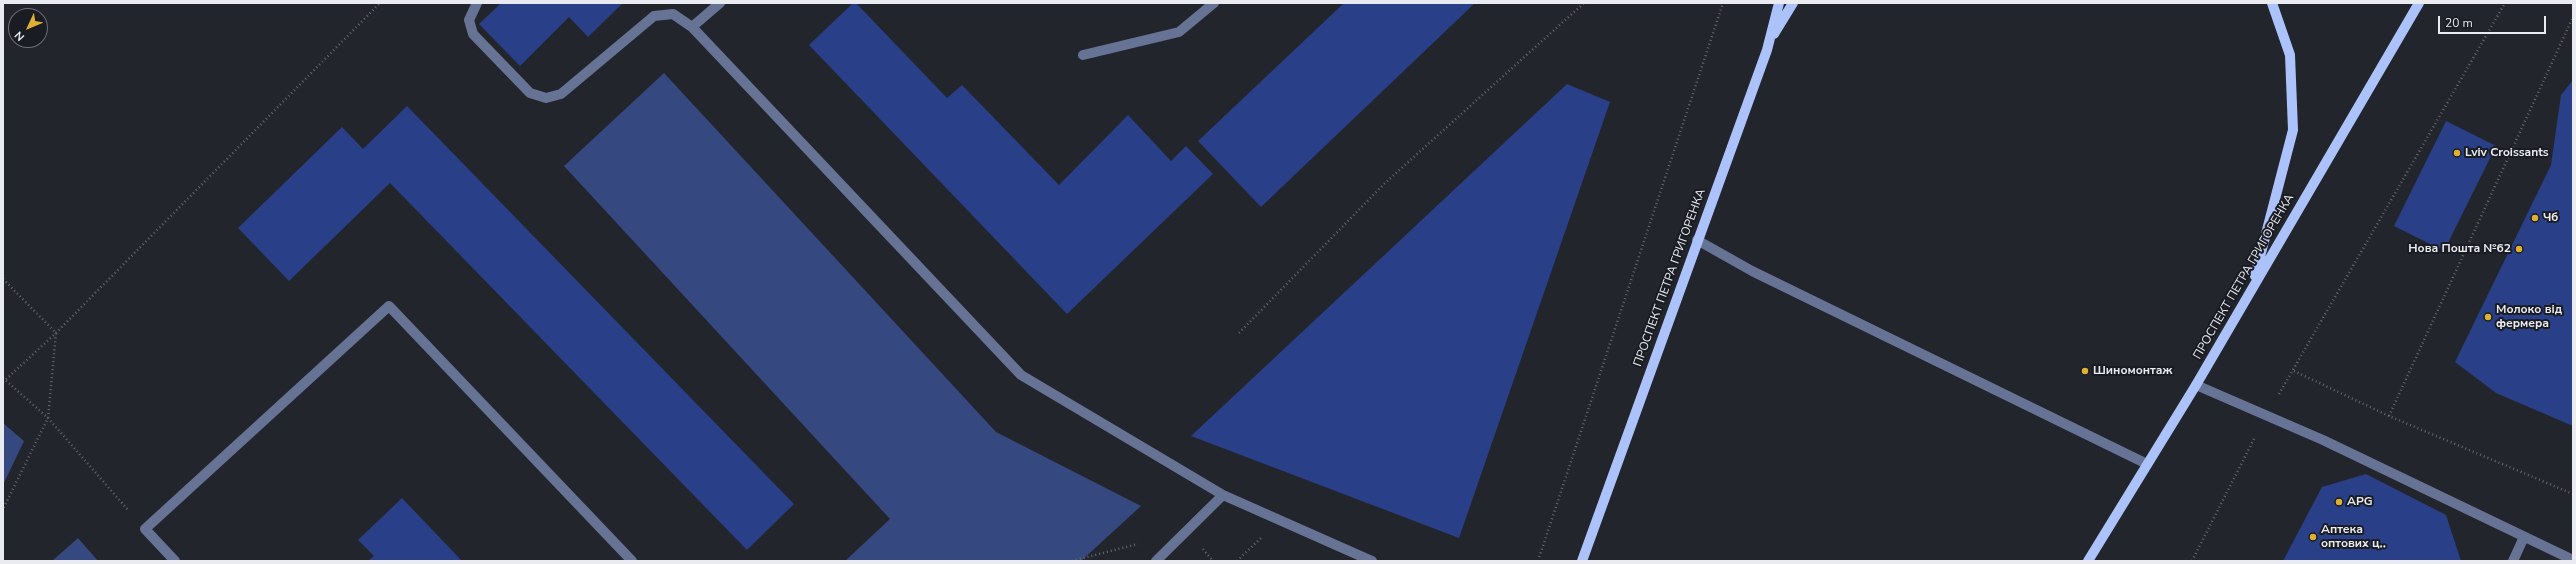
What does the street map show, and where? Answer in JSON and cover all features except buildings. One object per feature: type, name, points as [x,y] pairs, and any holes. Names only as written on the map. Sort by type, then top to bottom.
[{"type":"main road","name":"ПРОСПЕКТ ПЕТРА ГРИГОРЕНКА","points":[[1582,561],[1768,42],[1779,3]]},
{"type":"main road","points":[[1768,42],[1793,3]]},
{"type":"main road","points":[[2251,290],[2293,130],[2290,55],[2272,3]]},
{"type":"main road","name":"ПРОСПЕКТ ПЕТРА ГРИГОРЕНКА","points":[[2088,561],[2196,385],[2419,3]]},
{"type":"lane","points":[[477,3],[469,20],[473,34],[530,93],[546,98],[562,94],[654,16],[673,14],[692,27],[1021,375],[1223,495],[1278,521],[1372,561]]},
{"type":"lane","points":[[692,27],[720,3]]},
{"type":"lane","points":[[1083,55],[1179,32],[1214,3]]},
{"type":"lane","points":[[1697,240],[1752,271],[2147,464]]},
{"type":"lane","points":[[175,561],[145,529],[389,306],[632,561]]},
{"type":"lane","points":[[2196,385],[2323,440],[2573,560]]},
{"type":"lane","points":[[1156,561],[1223,495]]},
{"type":"lane","points":[[2513,561],[2524,537]]},
{"type":"path","points":[[145,529],[48,418],[4,380],[56,333],[380,3]]},
{"type":"path","points":[[1239,333],[1384,184],[1584,3]]},
{"type":"path","points":[[1538,561],[1722,3]]},
{"type":"path","points":[[2192,561],[2265,416],[2294,371],[2505,3]]},
{"type":"path","points":[[2389,416],[2573,16]]},
{"type":"path","points":[[3,278],[56,333],[48,418],[3,509]]},
{"type":"path","points":[[2294,371],[2389,416],[2573,494]]},
{"type":"path","points":[[1237,561],[1278,521]]},
{"type":"path","points":[[1072,561],[1143,542]]},
{"type":"shaded area","points":[[664,73],[996,432],[1141,506],[1081,561],[845,561],[890,519],[564,166]]},
{"type":"shaded area","points":[[3,423],[24,441],[3,485]]},
{"type":"shaded area","points":[[78,538],[98,561],[52,561]]},
{"type":"place","name":"Lviv Croissants","points":[[2457,153]]},
{"type":"place","name":"Чб","points":[[2535,218]]},
{"type":"place","name":"Нова Пошта №62","points":[[2519,249]]},
{"type":"place","name":"Молоко від фермера","points":[[2488,317]]},
{"type":"place","name":"Шиномонтаж","points":[[2085,371]]},
{"type":"place","name":"APG","points":[[2339,502]]},
{"type":"place","name":"Аптека оптових ц‥","points":[[2313,537]]}]
